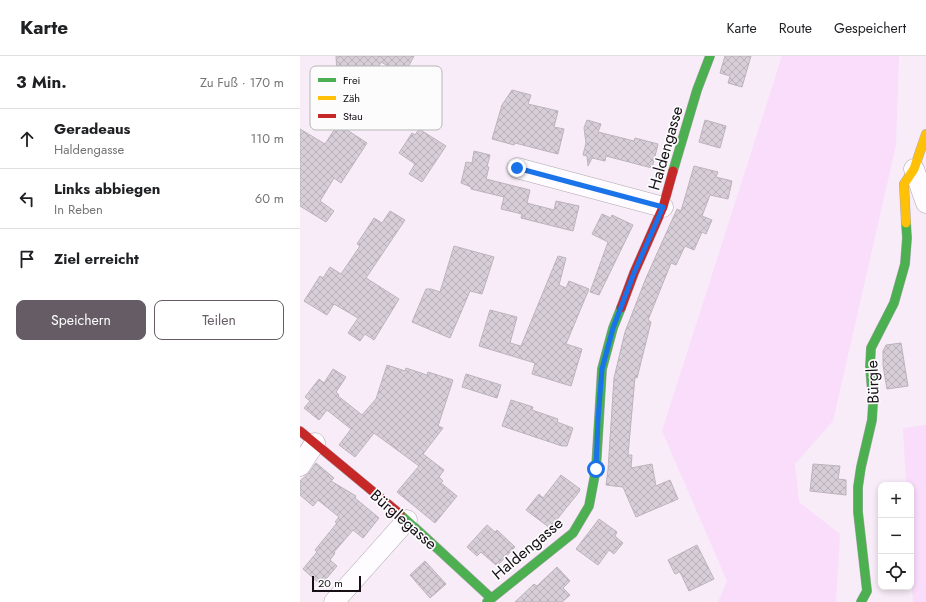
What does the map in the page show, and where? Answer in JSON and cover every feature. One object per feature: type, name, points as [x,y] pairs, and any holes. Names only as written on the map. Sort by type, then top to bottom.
[{"type":"street","name":"Haldengasse","points":[[489,600],[573,533],[588,506],[596,469],[602,369],[613,328],[634,273],[663,207],[697,90],[710,56]]},
{"type":"street","name":"Bürgle","points":[[861,602],[867,591],[858,512],[858,487],[872,420],[873,403],[870,367],[871,348],[894,303],[905,264],[906,238],[904,184],[914,169],[926,134]]},
{"type":"street","points":[[517,168],[663,207]]},
{"type":"street","points":[[914,169],[926,203]]},
{"type":"street","name":"Bürglegasse","points":[[300,430],[407,520],[489,600]]},
{"type":"street","points":[[300,466],[315,443]]},
{"type":"street","points":[[334,602],[407,520]]},
{"type":"shaded area","points":[[782,56],[899,56],[896,145],[833,421],[795,464],[799,502],[840,534],[836,602],[718,602],[727,581],[662,431]]},
{"type":"shaded area","points":[[926,425],[926,602],[913,602],[914,482],[906,482],[903,428]]},
{"type":"building","points":[[336,56],[414,56],[409,66],[388,66],[381,62],[379,66],[337,66]]},
{"type":"building","points":[[725,56],[751,56],[742,87],[728,83],[730,76],[720,73]]},
{"type":"building","points":[[512,90],[531,95],[528,104],[558,111],[554,127],[564,129],[558,154],[492,139],[502,105]]},
{"type":"building","points":[[587,120],[601,124],[598,132],[634,141],[635,138],[658,144],[652,168],[606,156],[605,161],[592,158],[588,166],[587,156],[583,155],[586,143],[584,128]]},
{"type":"building","points":[[705,120],[726,126],[720,148],[699,142]]},
{"type":"building","points":[[300,129],[325,144],[334,130],[347,130],[367,143],[341,183],[334,178],[320,201],[334,211],[326,222],[300,206]]},
{"type":"building","points":[[418,130],[421,130],[446,146],[422,182],[409,174],[415,164],[399,153],[412,133],[415,135]]},
{"type":"building","points":[[474,151],[490,155],[486,179],[530,190],[527,203],[554,210],[556,201],[579,206],[573,231],[521,218],[522,214],[501,209],[504,197],[471,189],[471,187],[461,183],[466,162],[472,163]]},
{"type":"building","points":[[694,166],[718,172],[716,177],[732,181],[728,199],[710,195],[702,216],[712,220],[706,234],[702,232],[694,250],[685,246],[676,265],[671,263],[648,320],[651,322],[637,378],[635,377],[628,455],[632,455],[631,468],[652,464],[656,486],[670,480],[678,499],[636,517],[623,487],[606,485],[614,378],[625,332],[646,278],[677,209],[681,211]]},
{"type":"building","points":[[390,211],[405,220],[366,278],[399,299],[374,340],[365,334],[360,341],[348,333],[358,318],[334,304],[327,315],[304,301],[320,276],[323,278],[330,267],[341,274],[360,246],[357,244],[374,218],[382,223]]},
{"type":"building","points":[[602,214],[611,218],[612,215],[633,225],[599,295],[590,292],[608,242],[592,234]]},
{"type":"building","points":[[454,246],[494,257],[482,294],[470,291],[450,338],[412,322],[426,289],[440,292]]},
{"type":"building","points":[[558,256],[566,258],[559,285],[566,288],[569,281],[589,289],[566,344],[582,349],[571,386],[532,374],[535,363],[479,346],[490,310],[517,317],[510,343],[521,346]]},
{"type":"building","points":[[901,343],[908,386],[887,389],[883,365],[883,351],[886,345]]},
{"type":"building","points":[[387,365],[405,371],[406,368],[427,375],[428,372],[453,380],[438,426],[443,428],[423,454],[444,470],[439,477],[443,481],[441,483],[457,496],[435,523],[397,492],[419,466],[374,433],[355,457],[339,445],[351,429],[327,410],[319,420],[304,408],[310,401],[305,397],[319,379],[324,383],[333,369],[346,377],[336,392],[339,395],[338,396],[362,415],[376,399]]},
{"type":"building","points":[[466,374],[501,385],[497,398],[462,387]]},
{"type":"building","points":[[511,400],[533,407],[532,410],[558,419],[557,422],[573,428],[567,446],[562,446],[502,426]]},
{"type":"building","points":[[316,463],[334,478],[331,481],[356,496],[355,498],[379,518],[363,538],[353,530],[334,552],[335,553],[330,560],[337,566],[321,585],[303,569],[317,552],[315,550],[337,523],[335,522],[339,517],[318,500],[313,506],[300,495],[300,481],[309,473]]},
{"type":"building","points":[[813,464],[840,466],[838,479],[846,480],[846,495],[810,491]]},
{"type":"building","points":[[561,475],[580,489],[550,528],[526,510],[539,494],[543,498]]},
{"type":"building","points":[[599,519],[617,532],[615,536],[623,543],[614,554],[609,550],[598,565],[576,549]]},
{"type":"building","points":[[487,525],[495,532],[497,530],[515,547],[497,566],[481,552],[477,556],[467,547]]},
{"type":"building","points":[[697,545],[714,579],[689,591],[680,572],[675,574],[668,560]]},
{"type":"building","points":[[425,561],[446,584],[430,598],[410,575]]},
{"type":"building","points":[[557,567],[570,581],[563,588],[570,595],[562,602],[515,602],[534,584],[537,586]]},
{"type":"traffic: fast","points":[[673,171],[697,90],[710,56]]},
{"type":"traffic: fast","points":[[861,602],[867,591],[858,512],[858,487],[872,420],[873,403],[870,367],[871,348],[894,303],[905,264],[907,238],[906,223]]},
{"type":"traffic: fast","points":[[487,602],[573,533],[589,506],[596,469],[602,369],[613,328],[621,308]]},
{"type":"traffic: fast","points":[[400,514],[491,598]]},
{"type":"traffic: slow","points":[[906,223],[904,184],[914,169],[926,134]]},
{"type":"traffic: jam","points":[[621,308],[634,273],[663,207],[673,171]]},
{"type":"traffic: jam","points":[[300,431],[400,514]]},
{"type":"route","points":[[517,168],[542,176],[663,207],[634,273],[613,328],[602,369],[596,469]]}]
